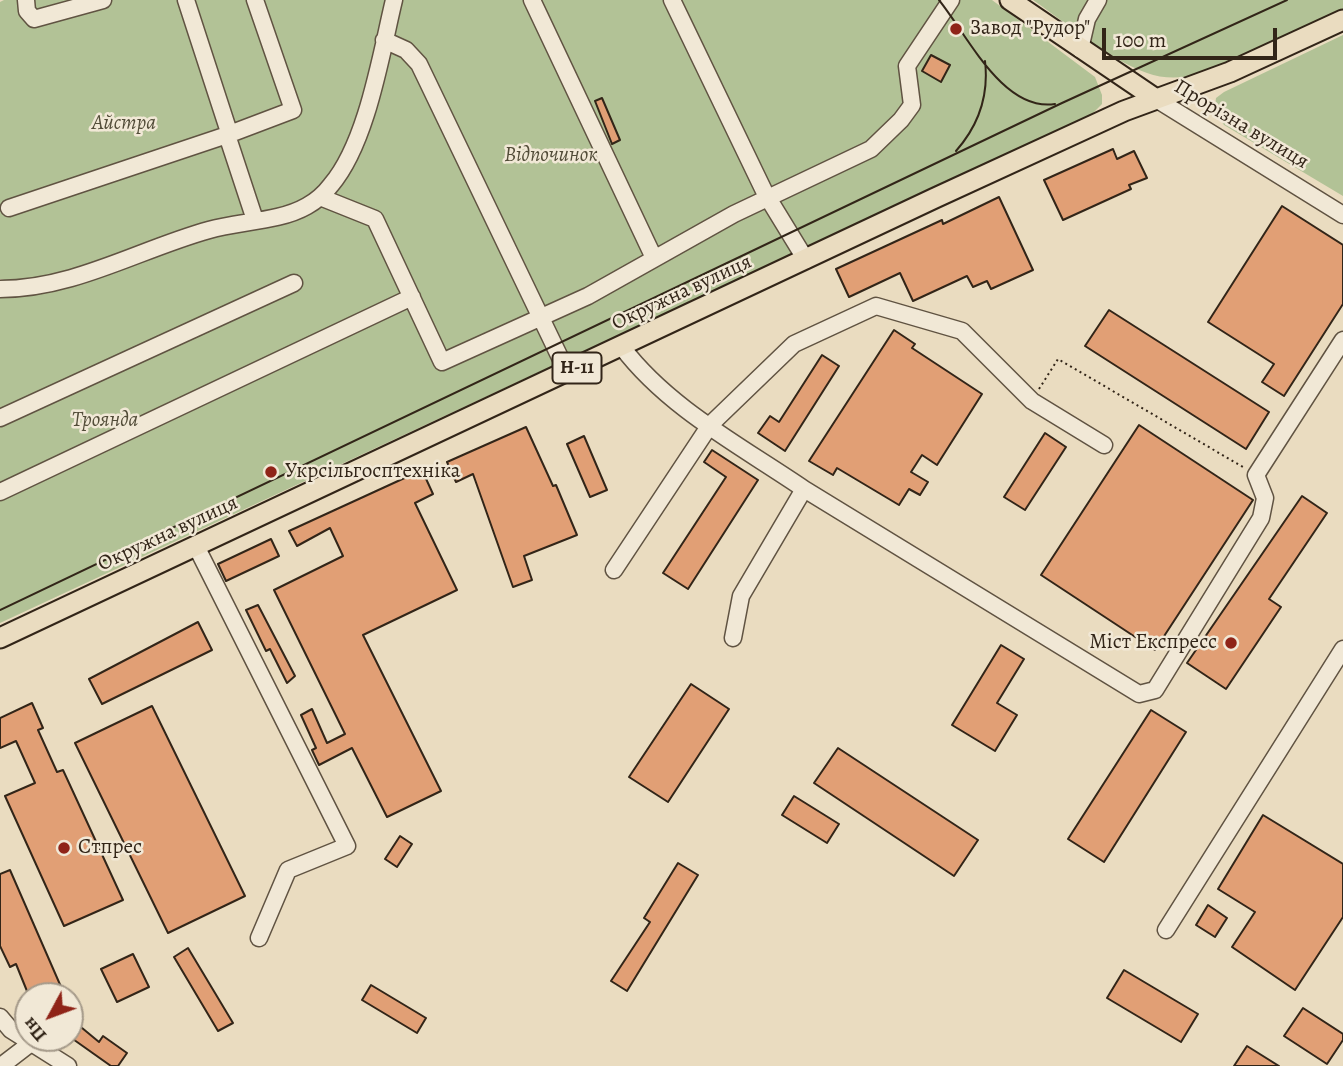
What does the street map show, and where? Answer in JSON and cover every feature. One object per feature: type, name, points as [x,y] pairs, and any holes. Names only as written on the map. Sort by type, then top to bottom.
[{"type":"main road","name":"Прорізна вулиця","points":[[1010,0],[1156,99]]},
{"type":"main road","name":"Н-11","points":[[1156,99],[1230,72],[1343,20]]},
{"type":"main road","name":"Окружна вулиця","points":[[0,638],[934,198],[1156,99]]},
{"type":"street","points":[[26,0],[27,11],[34,19],[103,0]]},
{"type":"street","points":[[186,0],[255,220]]},
{"type":"street","points":[[9,208],[227,135],[293,110],[255,0]]},
{"type":"street","points":[[0,289],[59,282],[208,230],[306,207],[320,197],[348,160],[371,96],[394,0]]},
{"type":"street","points":[[532,0],[654,258]]},
{"type":"street","points":[[672,0],[769,199],[806,260]]},
{"type":"street","points":[[320,197],[375,219],[442,362],[588,296],[654,258],[871,149],[901,120],[912,105],[907,66],[951,0]]},
{"type":"street","points":[[1080,49],[1087,19],[1098,0]]},
{"type":"street","points":[[384,40],[406,50],[419,64],[567,372]]},
{"type":"street","name":"Прорізна вулиця","points":[[1156,99],[1343,215]]},
{"type":"street","points":[[0,418],[294,283]]},
{"type":"street","points":[[0,492],[412,298]]},
{"type":"street","points":[[614,570],[710,425],[794,344],[876,306],[962,331],[1032,401],[1104,444]]},
{"type":"street","points":[[622,347],[656,385],[804,489],[1139,694],[1155,690],[1261,518],[1265,498],[1256,475],[1343,340]]},
{"type":"street","points":[[733,638],[741,596],[804,489]]},
{"type":"street","points":[[196,546],[347,846],[288,870],[259,938]]},
{"type":"street","points":[[1166,930],[1343,649]]},
{"type":"street","points":[[0,1017],[14,1032]]},
{"type":"street","points":[[1,1066],[19,1052]]},
{"type":"street","points":[[45,1052],[68,1066]]},
{"type":"path","points":[[1032,401],[1058,359],[1256,475]]},
{"type":"green space","name":"Айстра","points":[[389,0],[352,141],[316,198],[59,278],[18,283],[0,279],[0,2]]},
{"type":"green space","points":[[398,0],[992,0],[1095,77],[1102,95],[1102,104],[1091,115],[0,623],[0,293],[328,197],[360,156]]},
{"type":"green space","points":[[1033,0],[1343,0],[1343,12],[1273,47],[1220,69],[1194,76],[1169,77],[1147,73],[1117,59]]},
{"type":"green space","points":[[1343,35],[1343,196],[1224,125],[1215,106],[1216,98],[1224,92]]},
{"type":"building","points":[[931,55],[950,65],[941,82],[922,71]]},
{"type":"building","points":[[602,98],[620,140],[612,144],[595,101]]},
{"type":"building","points":[[1113,149],[1117,159],[1134,151],[1147,178],[1129,185],[1131,189],[1063,220],[1044,180]]},
{"type":"building","points":[[999,197],[1033,270],[991,289],[987,281],[973,287],[967,276],[913,301],[900,273],[849,297],[836,269]]},
{"type":"building","points":[[1282,206],[1343,245],[1343,304],[1284,396],[1262,382],[1274,364],[1208,322]]},
{"type":"building","points":[[1109,310],[1269,412],[1246,449],[1085,346]]},
{"type":"building","points":[[894,330],[915,344],[912,348],[982,394],[937,465],[922,455],[911,472],[928,482],[920,495],[909,489],[899,505],[837,468],[833,475],[809,461]]},
{"type":"building","points":[[822,355],[839,366],[785,451],[758,433],[770,416],[779,422]]},
{"type":"building","points":[[1139,425],[1253,500],[1155,650],[1041,575]]},
{"type":"building","points":[[526,427],[553,486],[556,485],[577,535],[524,556],[532,580],[513,587],[473,474],[456,482],[447,462]]},
{"type":"building","points":[[1045,433],[1066,447],[1025,510],[1004,497]]},
{"type":"building","points":[[584,436],[607,490],[590,497],[567,444]]},
{"type":"building","points":[[712,450],[758,480],[688,589],[663,573],[726,477],[704,462]]},
{"type":"building","points":[[422,470],[433,494],[415,503],[457,590],[363,635],[441,791],[387,817],[352,748],[319,765],[312,750],[316,748],[301,715],[312,709],[327,743],[345,734],[274,590],[343,556],[330,528],[297,546],[289,531]]},
{"type":"building","points":[[1302,496],[1327,513],[1269,599],[1281,607],[1226,689],[1187,663]]},
{"type":"building","points":[[271,539],[279,556],[226,581],[218,564]]},
{"type":"building","points":[[258,605],[295,676],[287,683],[270,649],[266,651],[246,610]]},
{"type":"building","points":[[198,622],[212,650],[102,704],[89,679]]},
{"type":"building","points":[[1001,645],[1024,659],[997,703],[1017,715],[995,751],[952,725]]},
{"type":"building","points":[[691,684],[729,709],[668,802],[629,777]]},
{"type":"building","name":"Стпрес","points":[[32,703],[43,728],[38,730],[57,772],[63,770],[123,900],[64,926],[5,796],[35,783],[16,741],[0,748],[0,718]]},
{"type":"building","points":[[152,706],[245,896],[168,933],[75,743]]},
{"type":"building","points":[[1151,710],[1186,732],[1104,862],[1068,839]]},
{"type":"building","points":[[838,748],[978,840],[954,876],[814,783]]},
{"type":"building","points":[[794,796],[839,824],[827,843],[782,815]]},
{"type":"building","points":[[1263,815],[1343,864],[1343,917],[1295,990],[1232,947],[1255,912],[1218,889]]},
{"type":"building","points":[[400,836],[412,844],[397,867],[385,859]]},
{"type":"building","points":[[678,863],[698,875],[627,991],[611,981],[650,922],[644,918]]},
{"type":"building","points":[[10,870],[59,982],[23,982],[16,964],[10,967],[0,946],[0,874]]},
{"type":"building","points":[[1208,905],[1227,918],[1215,937],[1196,925]]},
{"type":"building","points":[[188,948],[233,1023],[218,1031],[174,957]]},
{"type":"building","points":[[133,954],[149,987],[117,1002],[101,969]]},
{"type":"building","points":[[1124,970],[1198,1014],[1181,1042],[1107,998]]},
{"type":"building","points":[[371,985],[426,1018],[417,1033],[362,1000]]},
{"type":"building","points":[[1303,1008],[1343,1034],[1343,1040],[1327,1064],[1284,1036]]},
{"type":"building","points":[[84,1030],[99,1042],[103,1036],[127,1053],[118,1066],[111,1066],[84,1047]]},
{"type":"building","points":[[1247,1046],[1279,1066],[1234,1066]]},
{"type":"tram line","points":[[939,0],[975,51],[1003,84],[1019,96],[1036,103],[1055,104]]},
{"type":"tram line","points":[[0,610],[1062,103],[1287,0]]},
{"type":"tram line","points":[[956,151],[976,121],[980,109],[985,86],[985,61]]},
{"type":"place","name":"Завод \"Рудор\"","points":[[956,29]]},
{"type":"place","name":"Укрсільгосптехніка","points":[[271,472]]},
{"type":"place","name":"Міст Експресс","points":[[1231,643]]},
{"type":"place","name":"Стпрес","points":[[64,848]]},
{"type":"park label","name":"Відпочинок","points":[[551,156]]},
{"type":"park label","name":"Троянда","points":[[105,421]]}]
